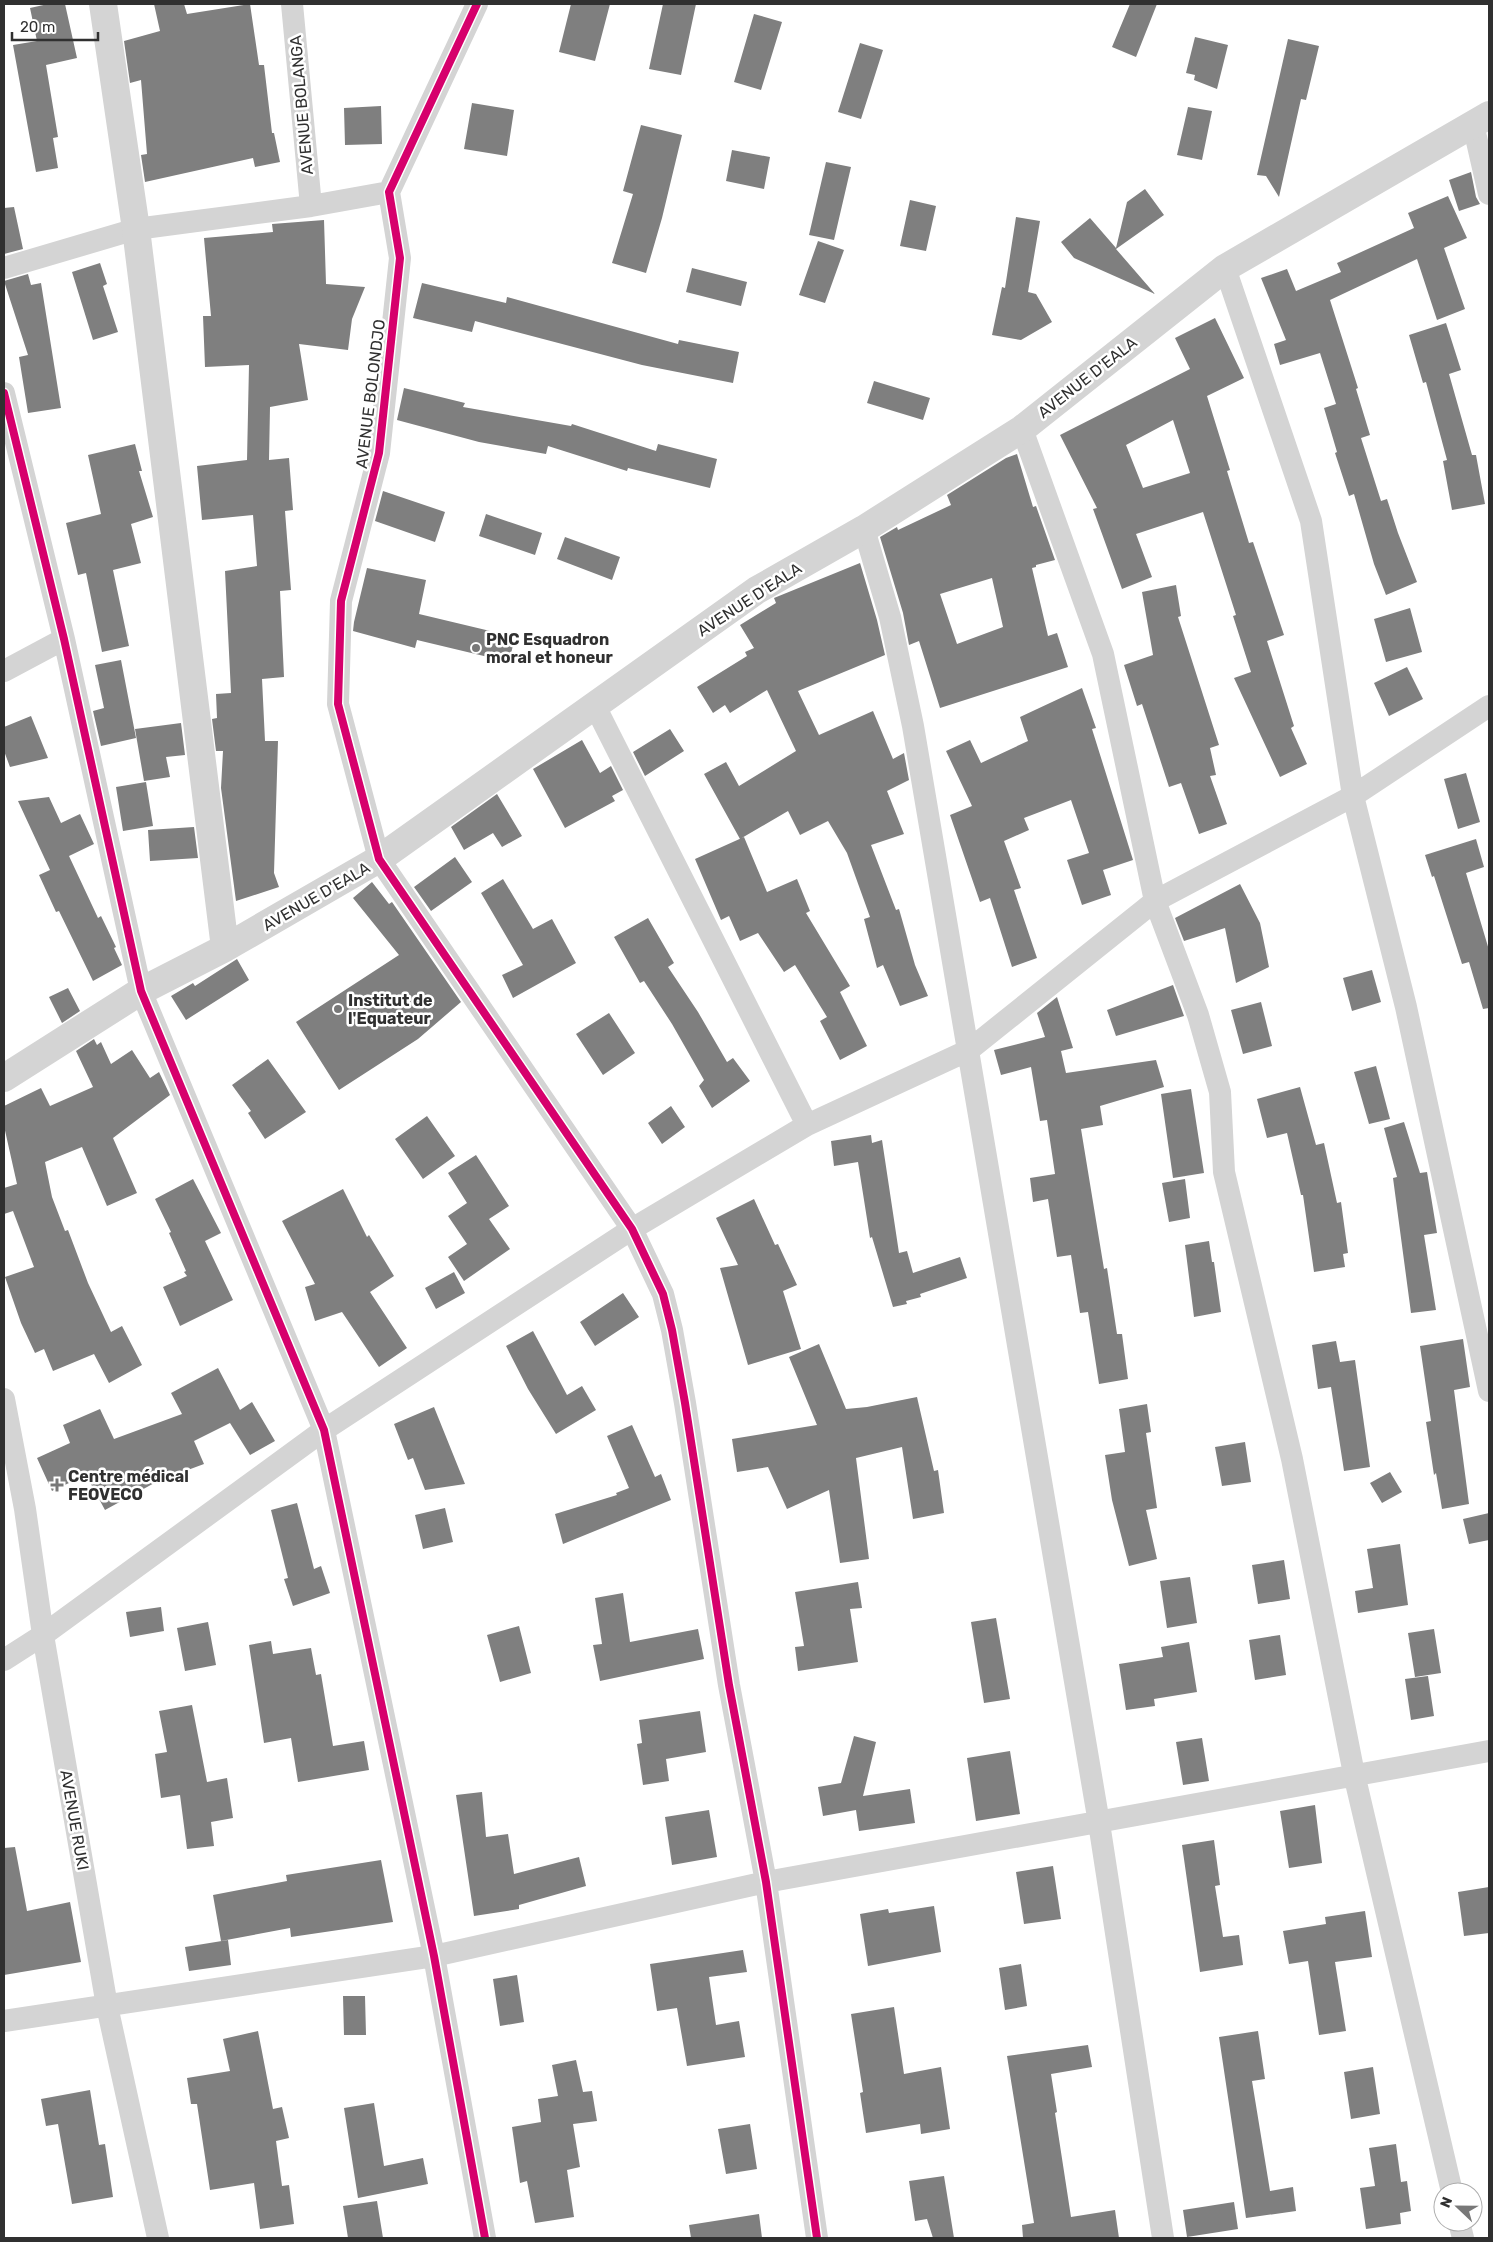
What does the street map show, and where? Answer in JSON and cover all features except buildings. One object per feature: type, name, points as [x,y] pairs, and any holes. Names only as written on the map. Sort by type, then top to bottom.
[{"type":"street","points":[[103,4],[136,229],[225,948]]},
{"type":"street","name":"AVENUE BOLANGA","points":[[292,4],[311,206]]},
{"type":"street","points":[[4,268],[136,229],[311,206],[389,192],[477,4]]},
{"type":"street","points":[[1481,120],[1489,194]]},
{"type":"street","name":"AVENUE D'EALA","points":[[4,1078],[141,991],[225,948],[379,859],[594,704],[757,590],[864,529],[1022,429],[1225,268],[1481,120]]},
{"type":"street","name":"AVENUE BOLONDJO","points":[[389,192],[400,258],[379,453],[341,600],[338,704],[379,859],[632,1229],[662,1294],[672,1330],[685,1403],[729,1686],[766,1882],[817,2238]]},
{"type":"street","points":[[1225,268],[1312,521],[1353,796],[1408,1017],[1489,1391]]},
{"type":"street","points":[[4,393],[64,639],[141,991],[324,1430],[434,1956],[485,2238]]},
{"type":"street","points":[[1022,429],[1103,654],[1155,901],[1198,1015],[1220,1092],[1224,1172],[1292,1459],[1354,1774],[1450,2182]]},
{"type":"street","points":[[864,529],[890,616],[913,726],[1099,1823],[1163,2238]]},
{"type":"street","points":[[4,671],[64,639]]},
{"type":"street","points":[[594,704],[807,1125]]},
{"type":"street","points":[[4,1660],[43,1635],[324,1430],[632,1229],[807,1125],[969,1050],[1155,901],[1353,796],[1489,706]]},
{"type":"street","name":"AVENUE RUKI","points":[[4,1399],[25,1509],[43,1635],[107,2006],[158,2238]]},
{"type":"street","points":[[4,2021],[434,1956],[766,1882],[1489,1751]]},
{"type":"cycle path","points":[[477,4],[389,192],[400,258],[379,453],[341,601],[338,704],[379,859],[632,1229],[663,1294],[672,1330],[685,1403],[729,1685],[766,1882],[817,2238]]},
{"type":"cycle path","points":[[4,393],[64,639],[141,991],[324,1430],[434,1956],[485,2238]]},
{"type":"place","name":"PNC Esquadron moral et honeur","points":[[476,648]]},
{"type":"place","name":"Institut de l'Equateur","points":[[338,1009]]},
{"type":"place","name":"Centre médical FEOVECO","points":[[57,1485]]}]
